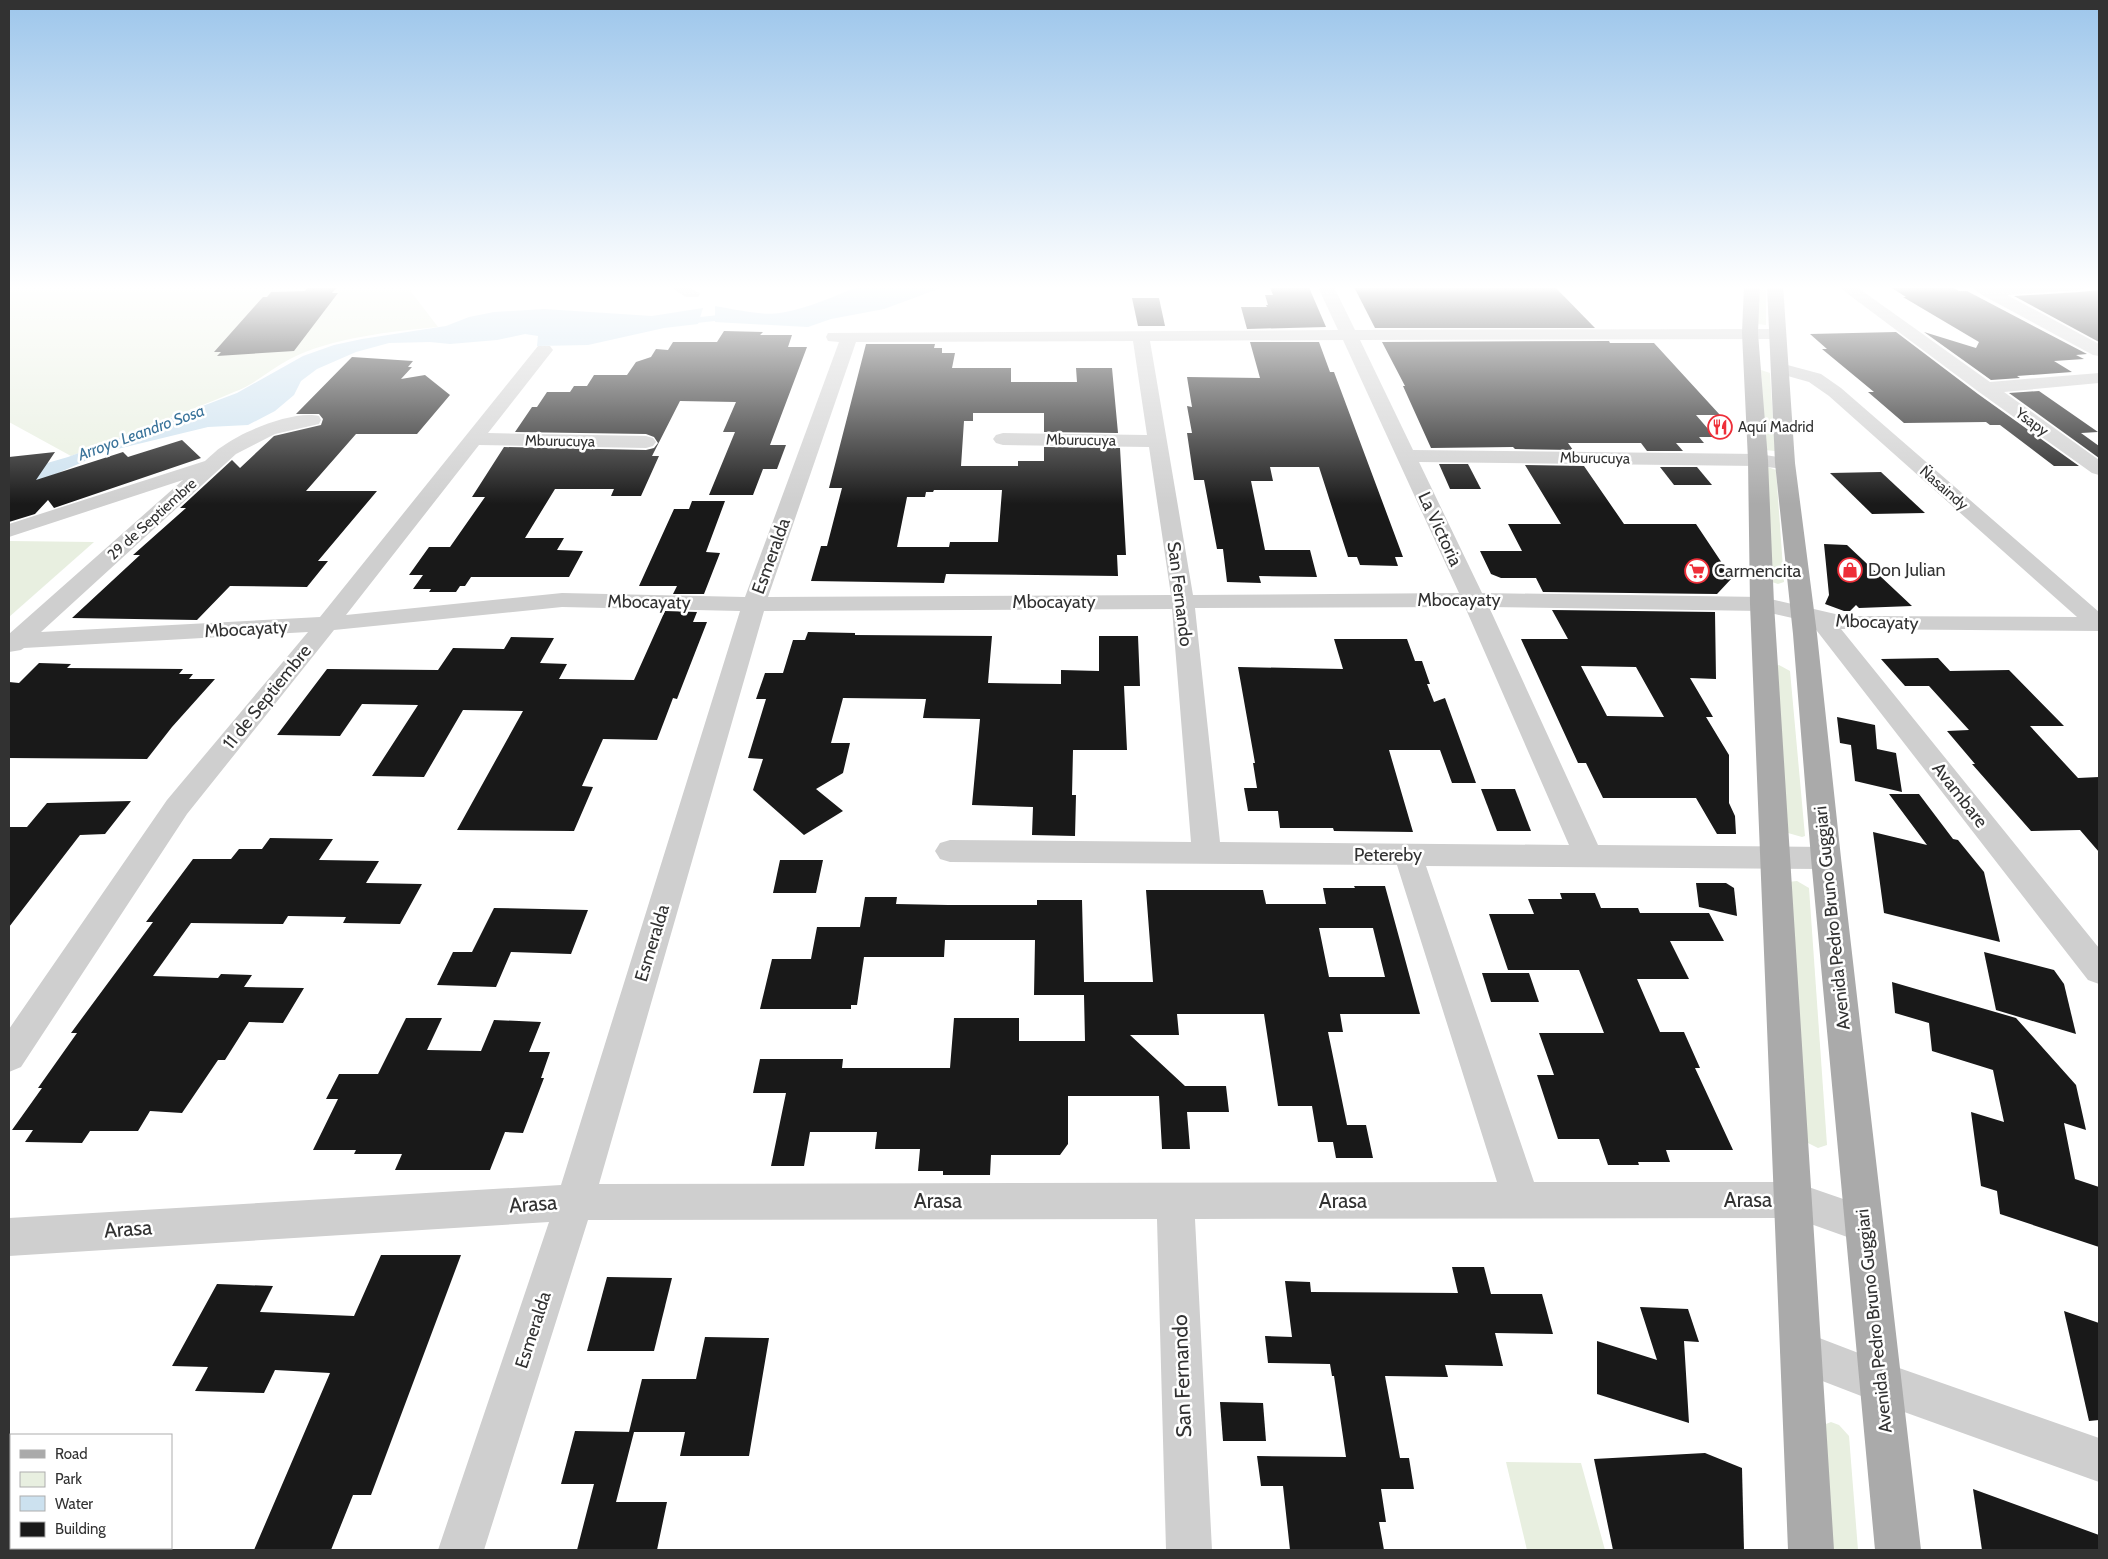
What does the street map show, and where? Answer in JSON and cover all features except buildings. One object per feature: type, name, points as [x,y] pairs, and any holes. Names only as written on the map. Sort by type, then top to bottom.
[{"type":"main road","name":"Avenida Pedro Bruno Guggiari","points":[[1765,358],[1771,462],[1811,616],[1805,634],[1826,858],[1898,1550]]},
{"type":"main road","name":"Avenida Pedro Bruno Guggiari","points":[[1775,358],[1780,368],[1771,462],[1762,604],[1811,1550]]},
{"type":"street","name":"11 de Septiembre","points":[[9,1057],[177,807],[327,624],[538,358]]},
{"type":"street","name":"Esmeralda","points":[[461,1550],[575,1202],[754,604],[834,358]]},
{"type":"street","name":"San Fernando","points":[[1145,358],[1183,601],[1207,853]]},
{"type":"street","name":"La Victoria","points":[[1359,358],[1474,600],[1588,856]]},
{"type":"street","name":"Ysapy","points":[[1944,358],[2099,469]]},
{"type":"street","name":"Ñasaindy","points":[[1780,368],[1815,378],[1835,392],[2099,624]]},
{"type":"street","points":[[1985,388],[2099,378]]},
{"type":"street","name":"29 de Septiembre","points":[[12,643],[213,465],[248,438],[285,424],[312,420]]},
{"type":"street","name":"Mburucuya","points":[[1003,439],[1158,441]]},
{"type":"street","name":"Mburucuya","points":[[474,440],[646,442]]},
{"type":"street","name":"Mburucuya","points":[[1406,456],[1771,462]]},
{"type":"street","points":[[9,531],[213,465]]},
{"type":"street","name":"Mbocayaty","points":[[12,643],[327,624],[562,600],[754,604],[1474,600],[1762,604],[1844,623],[2099,624]]},
{"type":"street","name":"Avambare","points":[[1811,616],[2099,971]]},
{"type":"street","name":"Petereby","points":[[950,851],[1826,858]]},
{"type":"street","points":[[1408,855],[1521,1200]]},
{"type":"street","name":"Arasa","points":[[9,1237],[575,1202],[1794,1200],[1864,1224]]},
{"type":"street","name":"San Fernando","points":[[1175,1201],[1189,1550]]},
{"type":"street","points":[[1801,1352],[1882,1384],[2099,1460]]},
{"type":"green space","points":[[9,358],[293,358],[242,389],[71,456],[9,422]]},
{"type":"green space","points":[[1761,370],[1770,373],[1775,451],[1765,450]]},
{"type":"green space","points":[[1765,466],[1776,470],[1784,582],[1778,584],[1772,582]]},
{"type":"green space","points":[[9,541],[94,542],[9,617]]},
{"type":"green space","points":[[1779,665],[1790,671],[1805,836],[1802,837],[1788,833],[1775,666]]},
{"type":"green space","points":[[1797,881],[1809,888],[1827,1145],[1818,1148],[1806,1142],[1788,882]]},
{"type":"green space","points":[[1831,1422],[1839,1425],[1849,1436],[1858,1550],[1829,1550],[1821,1426]]},
{"type":"green space","points":[[1506,1462],[1581,1463],[1605,1550],[1527,1550]]},
{"type":"water","name":"Arroyo Leandro Sosa","points":[[300,358],[343,358],[317,369],[301,381],[294,395],[275,411],[248,425],[208,427],[105,452],[56,474],[9,490],[9,474],[68,457],[237,393]]},
{"type":"place","name":"Aquí Madrid","points":[[1720,427]]},
{"type":"place","name":"Don Julian","points":[[1850,570]]},
{"type":"place","name":"Carmencita","points":[[1697,571]]}]
